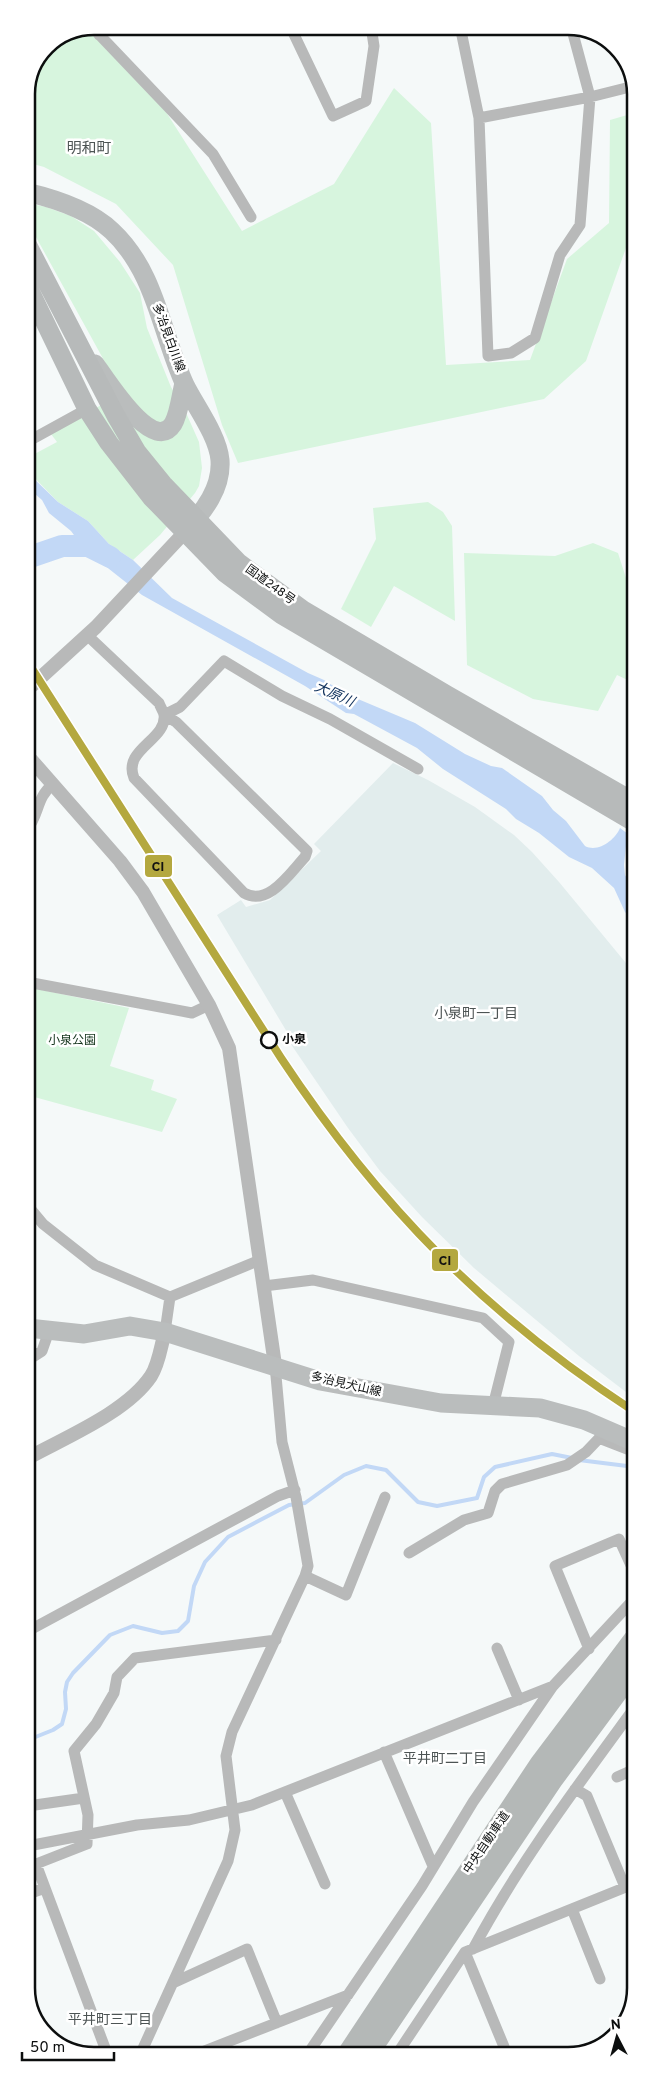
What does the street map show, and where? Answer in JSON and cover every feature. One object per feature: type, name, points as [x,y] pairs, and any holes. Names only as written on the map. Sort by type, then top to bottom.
[{"type":"highway","name":"国道248号","points":[[35,261],[116,416],[137,452],[163,484],[239,563],[303,610],[627,798]]},
{"type":"highway","name":"国道248号","points":[[35,302],[87,409],[109,443],[151,498],[225,573],[282,616],[627,818]]},
{"type":"highway","name":"中央自動車道","points":[[352,2047],[540,1764],[627,1649]]},
{"type":"highway","name":"中央自動車道","points":[[373,2047],[553,1779],[627,1679]]},
{"type":"main road","name":"多治見白川線","points":[[35,194],[62,202],[87,214],[112,230],[131,252],[148,281],[184,383],[217,446],[220,460],[220,474],[216,488],[197,518],[184,532]]},
{"type":"main road","points":[[75,336],[132,414],[147,428],[164,431],[173,424],[184,383]]},
{"type":"main road","name":"多治見犬山線","points":[[35,1329],[84,1334],[130,1326],[165,1332],[275,1365],[320,1381],[441,1403],[540,1408],[584,1420],[603,1434],[627,1440]]},
{"type":"street","points":[[99,35],[213,154],[250,217]]},
{"type":"street","points":[[294,35],[333,116],[366,101],[374,46],[372,35]]},
{"type":"street","points":[[462,35],[479,118],[488,356],[511,354],[534,338],[560,255],[580,225],[590,97],[574,35]]},
{"type":"street","points":[[479,118],[590,97],[626,88]]},
{"type":"street","points":[[35,438],[87,409]]},
{"type":"street","points":[[35,683],[92,631],[184,532]]},
{"type":"street","points":[[92,631],[158,703],[164,715],[176,722],[307,850],[305,857],[270,893],[260,897],[252,897],[244,893],[134,778],[130,769],[132,761],[162,725],[164,715]]},
{"type":"street","points":[[164,715],[180,707],[224,661],[276,692],[330,719],[418,769]]},
{"type":"street","points":[[35,764],[120,861],[143,892],[209,1005],[229,1048],[275,1365],[282,1442],[296,1494],[308,1566],[276,1640],[232,1732],[226,1756],[235,1830],[228,1861],[144,2047]]},
{"type":"street","points":[[35,816],[41,796],[53,784]]},
{"type":"street","points":[[35,984],[192,1013],[209,1005]]},
{"type":"street","points":[[35,1214],[43,1224],[95,1265],[170,1297],[260,1260]]},
{"type":"street","points":[[264,1286],[313,1280],[483,1318],[509,1342],[493,1406]]},
{"type":"street","points":[[35,1454],[113,1411],[136,1395],[152,1374],[165,1332],[170,1297]]},
{"type":"street","points":[[35,1355],[42,1350],[49,1331]]},
{"type":"street","points":[[409,1553],[464,1520],[488,1513],[496,1491],[502,1484],[567,1465],[586,1452],[603,1434],[627,1448]]},
{"type":"street","points":[[35,1627],[278,1496],[296,1494]]},
{"type":"street","points":[[305,1576],[346,1595],[385,1497]]},
{"type":"street","points":[[589,1649],[555,1566],[619,1539],[627,1556]]},
{"type":"street","points":[[313,2047],[553,1686],[627,1607]]},
{"type":"street","points":[[105,2047],[36,1864],[87,1844],[88,1815],[74,1751],[96,1724],[114,1693],[117,1677],[135,1658],[276,1640]]},
{"type":"street","points":[[497,1648],[519,1700]]},
{"type":"street","points":[[35,1845],[137,1825],[189,1820],[252,1805],[553,1686]]},
{"type":"street","points":[[401,2047],[469,1950],[575,1789],[627,1718]]},
{"type":"street","points":[[384,1752],[433,1866]]},
{"type":"street","points":[[617,1776],[627,1772]]},
{"type":"street","points":[[575,1789],[587,1796],[627,1879]]},
{"type":"street","points":[[285,1792],[325,1884]]},
{"type":"street","points":[[35,1805],[84,1798]]},
{"type":"street","points":[[469,1950],[627,1886]]},
{"type":"street","points":[[35,1892],[45,1888]]},
{"type":"street","points":[[572,1909],[600,1979]]},
{"type":"street","points":[[174,1982],[247,1949],[276,2023]]},
{"type":"street","points":[[469,1950],[504,2047]]},
{"type":"street","points":[[214,2047],[349,1995]]},
{"type":"shaded area","points":[[393,763],[428,780],[475,807],[514,835],[559,882],[627,964],[627,1393],[579,1356],[474,1268],[422,1217],[380,1171],[348,1128],[284,1034],[287,1032],[217,915],[241,900],[246,907],[270,900],[321,851],[314,844]]},
{"type":"green space","points":[[93,35],[166,112],[242,231],[334,184],[394,88],[431,123],[446,365],[530,360],[567,259],[609,223],[610,120],[627,115],[627,245],[586,361],[544,399],[238,463],[222,425],[173,265],[116,204],[44,167],[35,164],[36,83],[45,61],[52,52],[61,45],[83,36]]},
{"type":"green space","points":[[35,205],[71,216],[94,231],[120,262],[140,293],[147,328],[171,387],[187,415],[199,442],[202,468],[199,486],[160,535],[133,560],[109,544],[88,521],[58,502],[35,478],[35,454],[57,442],[51,434],[122,393],[35,235]]},
{"type":"green space","points":[[428,502],[443,512],[452,526],[455,621],[394,586],[371,627],[341,609],[376,539],[373,508]]},
{"type":"green space","points":[[593,543],[618,553],[627,581],[627,680],[617,675],[598,711],[533,699],[467,665],[464,553],[555,556]]},
{"type":"green space","name":"小泉公園","points":[[35,989],[129,1008],[110,1066],[154,1080],[151,1090],[177,1099],[162,1132],[35,1097]]},
{"type":"water","name":"大原川","points":[[35,480],[58,502],[88,521],[109,544],[133,560],[172,598],[324,680],[346,694],[415,723],[465,754],[491,766],[502,768],[542,796],[553,810],[566,821],[585,846],[595,848],[606,844],[618,833],[620,828],[627,833],[624,865],[627,878],[627,914],[614,888],[592,868],[569,857],[539,833],[516,819],[506,809],[443,769],[417,748],[354,714],[346,713],[305,686],[142,595],[85,550],[71,531],[49,513],[42,500],[35,494]]},
{"type":"waterway","points":[[35,555],[62,546],[88,546],[110,557]]},
{"type":"waterway","points":[[35,1737],[62,1724],[66,1709],[65,1692],[67,1682],[73,1673],[110,1635],[133,1626],[162,1633],[178,1631],[188,1621],[194,1586],[205,1562],[228,1537],[289,1505],[305,1503],[344,1475],[366,1466],[386,1470],[418,1502],[437,1506],[477,1498],[484,1477],[495,1467],[552,1454],[572,1458]]},
{"type":"waterway","points":[[579,1460],[627,1466]]},
{"type":"transit line","name":"CI","points":[[35,674],[281,1058],[318,1112],[357,1162],[439,1254],[483,1296],[531,1337],[627,1407]]},
{"type":"place","name":"小泉","points":[[269,1040]]},
{"type":"district","name":"明和町","points":[[89,149]]},
{"type":"district","name":"小泉町一丁目","points":[[476,1014]]},
{"type":"district","name":"平井町二丁目","points":[[445,1759]]},
{"type":"district","name":"平井町三丁目","points":[[110,2020]]}]
